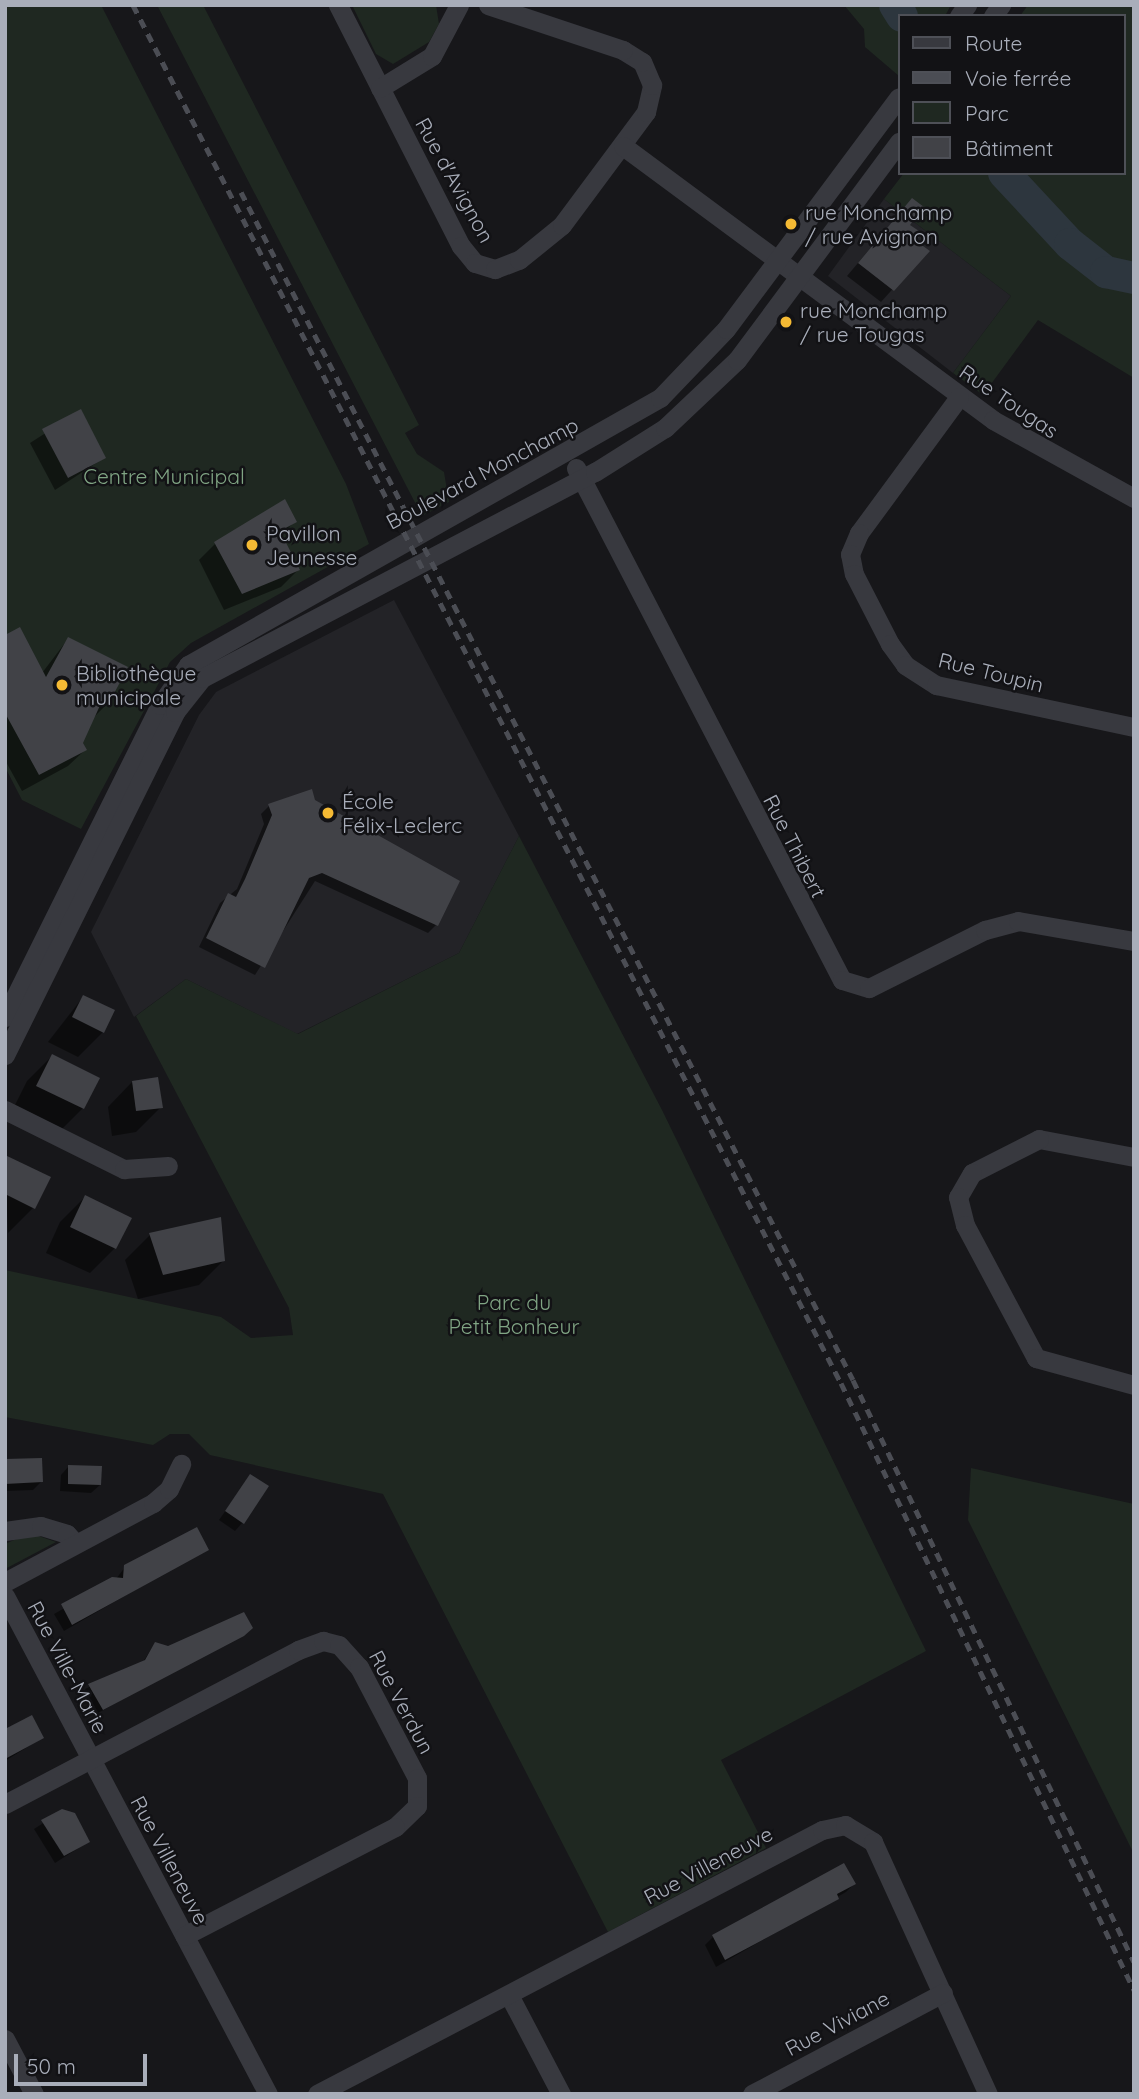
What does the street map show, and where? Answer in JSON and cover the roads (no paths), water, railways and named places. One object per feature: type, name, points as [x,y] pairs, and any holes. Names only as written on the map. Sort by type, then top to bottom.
[{"type":"street","name":"Rue d'Avignon","points":[[338,5],[461,246],[489,268],[510,265],[548,239],[623,146],[651,101],[650,77],[642,62],[488,5]]},
{"type":"street","points":[[380,88],[432,56],[459,5]]},
{"type":"street","name":"Boulevard Monchamp","points":[[5,1017],[160,705],[188,665],[632,418],[678,381],[778,260],[898,98]]},
{"type":"street","points":[[5,1055],[175,712],[202,678],[581,479],[665,428],[704,395],[799,277],[898,143]]},
{"type":"street","points":[[623,146],[799,277]]},
{"type":"street","name":"Rue Tougas","points":[[799,277],[959,397],[1053,458],[1134,498]]},
{"type":"street","name":"Rue Toupin","points":[[959,397],[853,544],[854,574],[884,633],[905,665],[936,685],[1134,727]]},
{"type":"street","name":"Rue Thibert","points":[[568,454],[842,980],[869,988],[985,930],[1018,921],[1134,941]]},
{"type":"street","points":[[5,1110],[124,1169],[167,1166]]},
{"type":"street","points":[[1134,1157],[1039,1139],[972,1173],[958,1197],[965,1225],[1036,1359],[1134,1384]]},
{"type":"street","points":[[5,1581],[162,1496],[181,1464]]},
{"type":"street","points":[[5,1531],[41,1526],[67,1534],[76,1544]]},
{"type":"street","name":"Rue Ville-Marie","points":[[5,1596],[90,1759]]},
{"type":"street","name":"Rue Verdun","points":[[5,1804],[313,1644],[340,1645],[359,1667],[417,1778],[417,1806],[395,1827],[184,1936]]},
{"type":"street","name":"Rue Villeneuve","points":[[90,1759],[268,2094]]},
{"type":"street","name":"Rue Villeneuve","points":[[317,2094],[822,1830],[845,1825],[873,1842],[988,2094]]},
{"type":"street","name":"Rue Viviane","points":[[752,2094],[943,1993]]},
{"type":"street","points":[[509,1995],[561,2094]]},
{"type":"street","points":[[5,2039],[34,2094]]},
{"type":"waterway","points":[[895,5],[901,14]]},
{"type":"waterway","points":[[1006,175],[1070,244],[1106,272],[1134,278]]},
{"type":"railway","points":[[133,5],[841,1383],[1134,1990]]},
{"type":"railway","points":[[241,192],[853,1380],[1134,1962]]},
{"type":"place","name":"rue Monchamp / rue Avignon","points":[[791,224]]},
{"type":"place","name":"rue Monchamp / rue Tougas","points":[[786,322]]},
{"type":"place","name":"Pavillon Jeunesse","points":[[252,545]]},
{"type":"place","name":"Bibliothèque municipale","points":[[62,685]]},
{"type":"place","name":"École Félix-Leclerc","points":[[328,813]]},
{"type":"park label","name":"Centre Municipal","points":[[164,476]]},
{"type":"park label","name":"Parc du Petit Bonheur","points":[[514,1314]]}]
